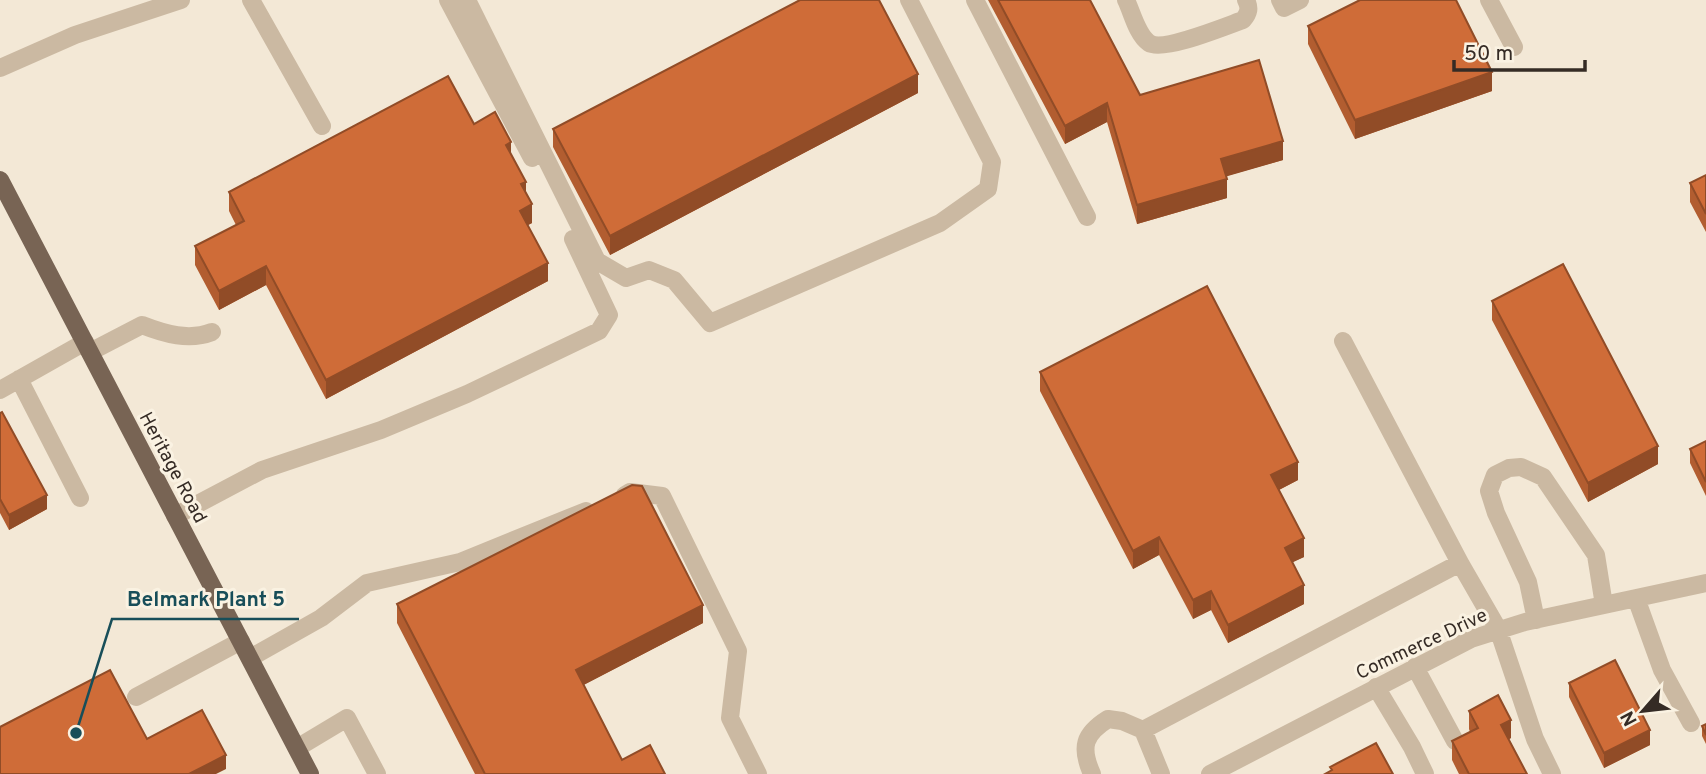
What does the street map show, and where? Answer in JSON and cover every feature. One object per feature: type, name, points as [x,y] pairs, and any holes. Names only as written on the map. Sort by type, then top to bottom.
[{"type":"main road","name":"Heritage Road","points":[[0,180],[310,774]]},
{"type":"street","points":[[0,68],[75,34],[181,0]]},
{"type":"street","points":[[251,0],[322,126]]},
{"type":"street","points":[[175,516],[262,470],[381,430],[467,394],[598,331],[609,315],[546,183],[449,0]]},
{"type":"street","points":[[467,0],[597,261],[626,278],[649,270],[674,281],[710,323],[940,223],[988,189],[992,162],[908,0]]},
{"type":"street","points":[[975,0],[1087,217]]},
{"type":"street","points":[[1126,0],[1142,36],[1149,43],[1163,46],[1243,20],[1248,15],[1249,6],[1246,0]]},
{"type":"street","points":[[1280,0],[1284,8],[1300,0]]},
{"type":"street","points":[[1489,0],[1514,47]]},
{"type":"street","points":[[0,390],[87,347],[142,325],[164,333],[198,337],[212,332]]},
{"type":"street","points":[[1343,341],[1460,563],[1498,629],[1535,739],[1552,774]]},
{"type":"street","points":[[19,379],[80,498]]},
{"type":"street","points":[[1536,620],[1528,582],[1496,513],[1489,491],[1495,475],[1509,468],[1521,467],[1542,477],[1573,519],[1596,555],[1605,605]]},
{"type":"street","points":[[250,658],[321,618],[366,583],[460,562],[630,492],[662,496],[738,651],[730,718],[758,774]]},
{"type":"street","points":[[1143,730],[1460,563]]},
{"type":"street","name":"Commerce Drive","points":[[1210,774],[1471,639],[1498,629],[1706,583]]},
{"type":"street","points":[[1636,598],[1662,670],[1691,723]]},
{"type":"street","points":[[136,697],[241,641]]},
{"type":"street","points":[[1415,667],[1455,741]]},
{"type":"street","points":[[1376,687],[1425,774]]},
{"type":"street","points":[[297,748],[347,718],[377,774]]},
{"type":"street","points":[[1092,774],[1085,747],[1091,730],[1108,719],[1122,721],[1143,730],[1161,774]]},
{"type":"building","points":[[800,0],[879,0],[918,74],[610,236],[553,129]]},
{"type":"building","points":[[998,0],[1090,0],[1140,95],[1259,60],[1283,141],[1221,159],[1227,179],[1137,205],[1107,103],[1065,126]]},
{"type":"building","points":[[1360,0],[1456,0],[1492,72],[1355,120],[1308,26]]},
{"type":"building","points":[[448,76],[474,124],[495,112],[511,142],[506,145],[526,182],[521,184],[532,204],[520,211],[548,263],[326,380],[266,266],[219,291],[195,246],[244,221],[229,192]]},
{"type":"building","points":[[1706,175],[1706,214],[1690,183]]},
{"type":"building","points":[[1563,264],[1658,446],[1588,483],[1492,301]]},
{"type":"building","points":[[1207,286],[1298,462],[1271,475],[1304,538],[1285,548],[1304,585],[1228,625],[1211,591],[1193,600],[1159,537],[1133,551],[1040,372]]},
{"type":"building","points":[[2,412],[47,495],[9,515],[0,499]]},
{"type":"building","points":[[1706,441],[1706,482],[1690,449]]},
{"type":"building","points":[[632,485],[642,486],[703,605],[576,670],[622,760],[650,745],[665,774],[485,774],[397,604]]},
{"type":"building","points":[[1615,660],[1650,730],[1604,753],[1569,683]]},
{"type":"building","points":[[110,670],[147,739],[202,710],[226,755],[189,774],[0,774],[0,727]]},
{"type":"building","points":[[1498,695],[1511,720],[1501,725],[1527,774],[1469,774],[1452,741],[1478,728],[1469,711]]},
{"type":"building","points":[[1376,743],[1393,774],[1325,774],[1332,770],[1330,767]]},
{"type":"place","name":"Belmark Plant 5","points":[[76,733]]}]
